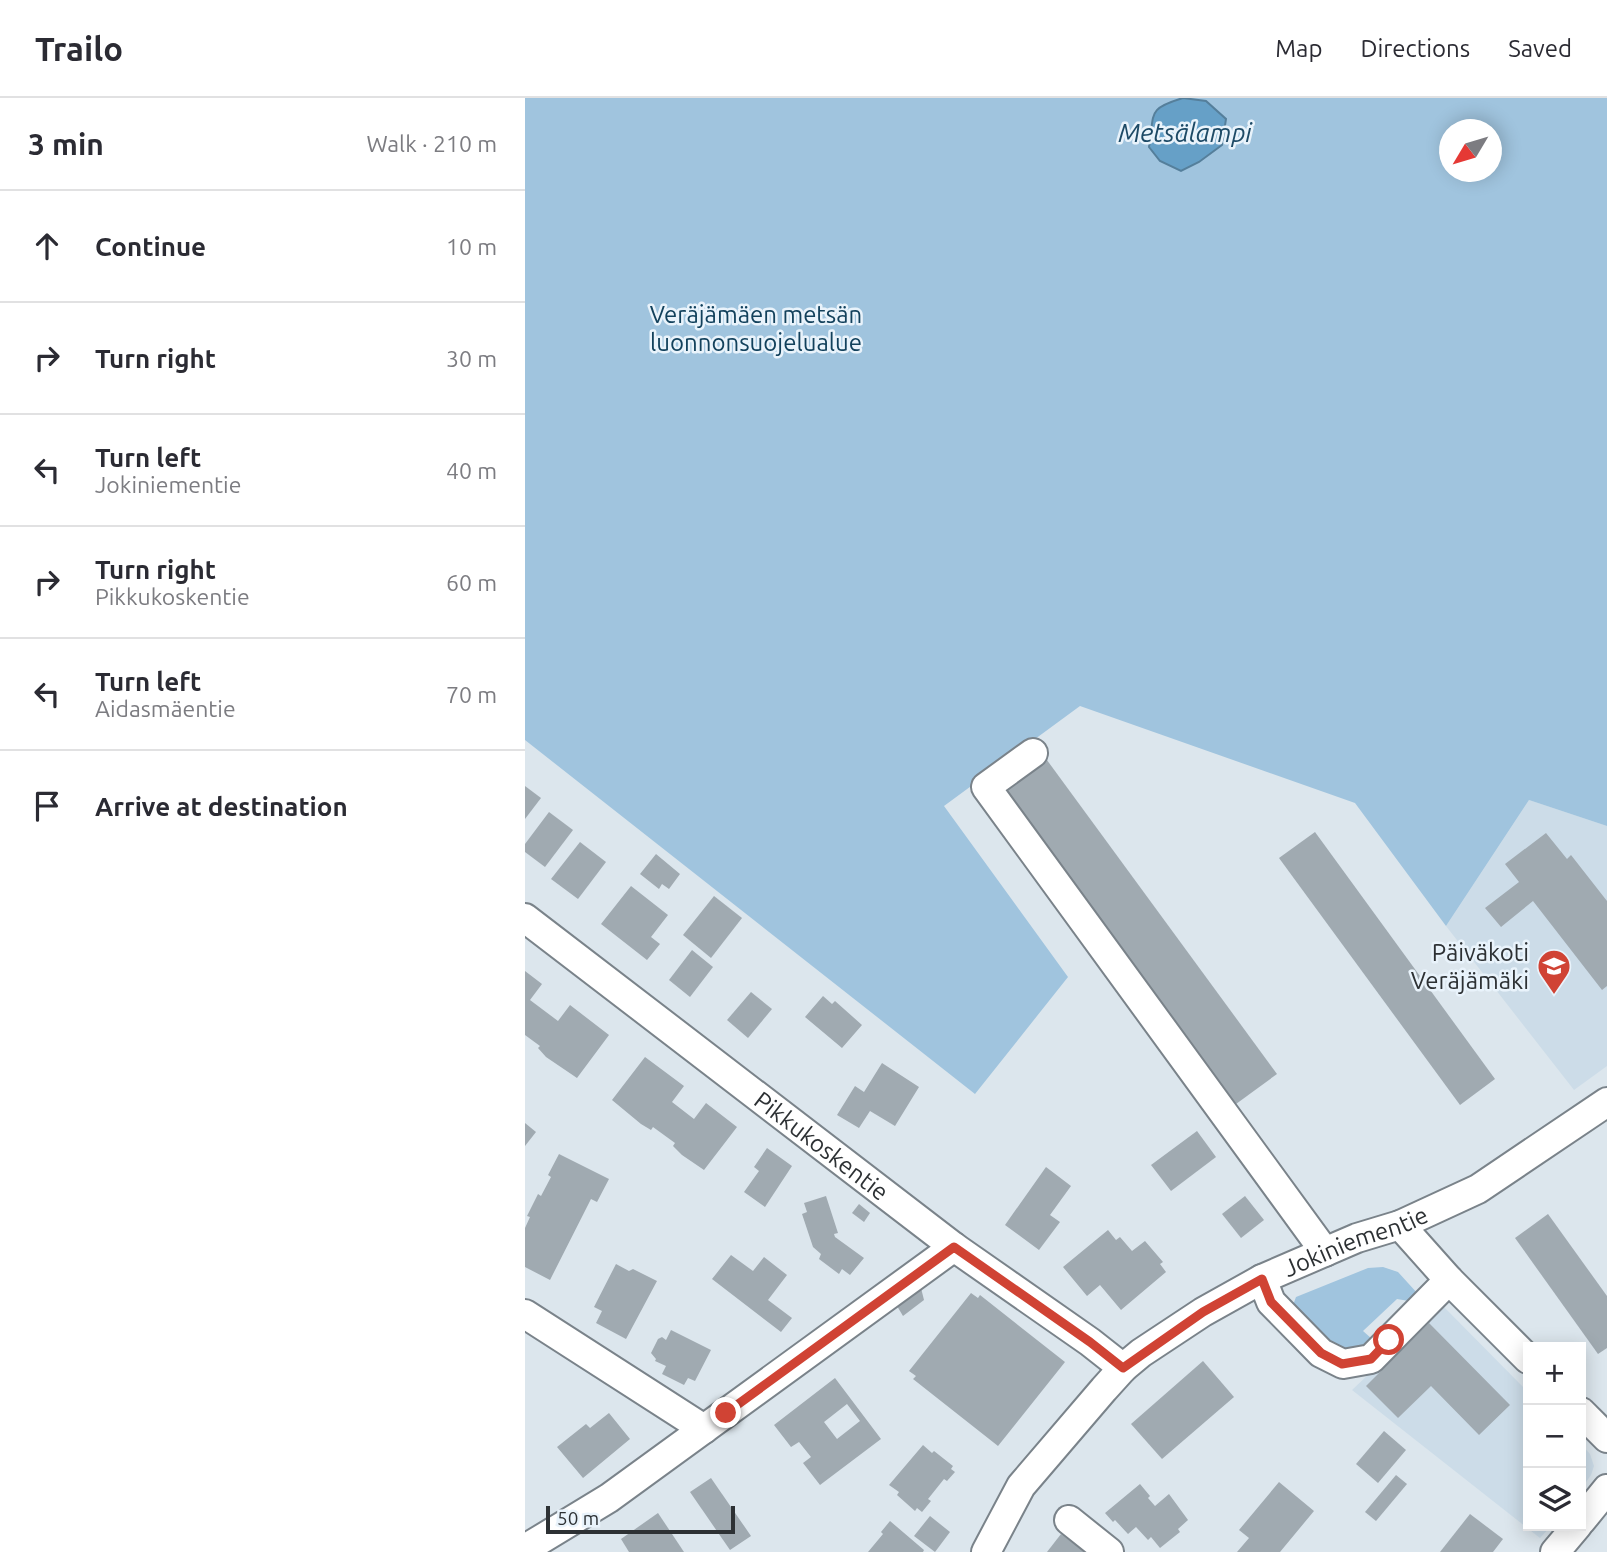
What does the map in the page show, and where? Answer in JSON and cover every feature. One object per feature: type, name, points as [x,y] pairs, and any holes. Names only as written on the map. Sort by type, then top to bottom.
[{"type":"street","points":[[1033,753],[986,787],[1325,1252]]},
{"type":"street","name":"Pikkukoskentie","points":[[525,918],[954,1247],[1123,1368]]},
{"type":"street","name":"Jokiniementie","points":[[986,1552],[1021,1486],[1123,1368],[1203,1312],[1262,1279],[1357,1238],[1400,1225],[1478,1189],[1607,1102]]},
{"type":"street","points":[[1400,1225],[1449,1280],[1523,1354]]},
{"type":"street","points":[[525,1549],[609,1498],[954,1247]]},
{"type":"street","points":[[1262,1279],[1271,1302],[1321,1353],[1342,1364],[1371,1359],[1449,1280]]},
{"type":"street","points":[[525,1314],[704,1429]]},
{"type":"street","points":[[1586,1417],[1607,1438]]},
{"type":"street","points":[[1586,1515],[1607,1489]]},
{"type":"street","points":[[1069,1520],[1109,1552]]},
{"type":"street","points":[[1555,1552],[1573,1531]]},
{"type":"shaded area","name":"Päiväkoti Veräjämäki","points":[[1529,800],[1607,826],[1607,1066],[1574,1090],[1446,926]]},
{"type":"shaded area","points":[[1442,1305],[1523,1387],[1523,1525],[1352,1390]]},
{"type":"shaded area","points":[[1586,1450],[1594,1466],[1586,1482]]},
{"type":"shaded area","points":[[1531,1531],[1546,1531],[1540,1538]]},
{"type":"green space","name":"Veräjämäen metsän luonnonsuojelualue","points":[[525,98],[1607,98],[1607,826],[1529,800],[1446,926],[1355,803],[1080,706],[944,806],[1068,977],[975,1094],[525,740]]},
{"type":"green space","points":[[1383,1267],[1398,1272],[1418,1294],[1409,1301],[1397,1299],[1363,1331],[1372,1339],[1358,1349],[1349,1351],[1330,1344],[1293,1305],[1296,1297],[1368,1268]]},
{"type":"water","name":"Metsälampi","points":[[1183,98],[1206,101],[1226,119],[1222,145],[1181,171],[1160,161],[1149,147],[1154,114],[1163,106]]},
{"type":"building","points":[[1044,756],[1277,1074],[1236,1104],[1003,786]]},
{"type":"building","points":[[525,786],[541,798],[525,819]]},
{"type":"building","points":[[549,812],[573,830],[545,867],[525,852],[525,844]]},
{"type":"building","points":[[1315,832],[1495,1079],[1460,1105],[1279,858]]},
{"type":"building","points":[[1546,833],[1567,859],[1571,855],[1607,901],[1607,986],[1602,990],[1533,901],[1501,927],[1485,908],[1519,882],[1505,864]]},
{"type":"building","points":[[580,842],[606,862],[578,899],[551,879]]},
{"type":"building","points":[[656,854],[680,874],[669,889],[662,884],[659,889],[640,874]]},
{"type":"building","points":[[631,886],[668,915],[651,937],[660,944],[647,960],[601,924]]},
{"type":"building","points":[[714,896],[742,918],[711,958],[683,935]]},
{"type":"building","points":[[692,950],[713,967],[690,997],[669,980]]},
{"type":"building","points":[[525,971],[542,984],[530,1000],[558,1021],[570,1005],[609,1035],[577,1078],[546,1057],[538,1048],[540,1046],[525,1035]]},
{"type":"building","points":[[751,992],[772,1009],[748,1038],[727,1020]]},
{"type":"building","points":[[823,996],[832,1004],[835,1001],[862,1025],[842,1048],[805,1017]]},
{"type":"building","points":[[645,1057],[684,1086],[672,1102],[694,1119],[706,1103],[737,1127],[704,1170],[682,1155],[673,1146],[675,1143],[653,1127],[651,1130],[641,1124],[612,1100]]},
{"type":"building","points":[[882,1063],[919,1087],[895,1126],[870,1111],[859,1128],[837,1115],[855,1086],[864,1092]]},
{"type":"building","points":[[525,1123],[536,1132],[525,1146]]},
{"type":"building","points":[[1197,1131],[1216,1157],[1171,1191],[1151,1165]]},
{"type":"building","points":[[767,1148],[792,1166],[765,1207],[744,1192],[759,1171],[754,1167]]},
{"type":"building","points":[[559,1154],[609,1179],[597,1202],[591,1199],[550,1280],[525,1267],[525,1228],[530,1217],[527,1216],[538,1194],[541,1196],[551,1177],[548,1175]]},
{"type":"building","points":[[1046,1167],[1071,1186],[1050,1215],[1060,1222],[1039,1250],[1005,1225]]},
{"type":"building","points":[[826,1196],[838,1233],[834,1234],[835,1237],[864,1258],[850,1275],[842,1269],[839,1274],[819,1259],[821,1254],[813,1247],[802,1214],[807,1212],[804,1203]]},
{"type":"building","points":[[1245,1196],[1264,1220],[1241,1238],[1222,1214]]},
{"type":"building","points":[[859,1204],[870,1213],[864,1222],[852,1213]]},
{"type":"building","points":[[1548,1214],[1607,1296],[1607,1348],[1598,1354],[1515,1238]]},
{"type":"building","points":[[1108,1230],[1116,1240],[1120,1237],[1132,1251],[1145,1241],[1163,1262],[1160,1264],[1166,1272],[1121,1310],[1100,1285],[1087,1296],[1063,1267]]},
{"type":"building","points":[[731,1255],[753,1271],[764,1257],[787,1275],[768,1300],[792,1318],[781,1332],[712,1279]]},
{"type":"building","points":[[616,1264],[657,1281],[626,1339],[596,1323],[602,1311],[594,1307]]},
{"type":"building","points":[[921,1288],[924,1300],[903,1316],[897,1306]]},
{"type":"building","points":[[971,1293],[978,1298],[980,1295],[1065,1362],[998,1446],[913,1379],[916,1376],[909,1371]]},
{"type":"building","points":[[1429,1323],[1510,1405],[1479,1435],[1431,1386],[1398,1418],[1366,1386]]},
{"type":"building","points":[[671,1330],[711,1350],[695,1381],[688,1378],[684,1385],[662,1374],[666,1366],[655,1361],[651,1353],[658,1339],[662,1337],[666,1340]]},
{"type":"building","points":[[1203,1361],[1234,1397],[1162,1459],[1131,1424]]},
{"type":"building","points":[[835,1378],[881,1439],[820,1485],[803,1463],[811,1457],[799,1442],[791,1447],[774,1425]],"holes":[[[847,1404],[860,1421],[837,1439],[824,1422]]]},
{"type":"building","points":[[609,1413],[630,1439],[583,1478],[557,1447],[586,1424],[590,1428]]},
{"type":"building","points":[[1384,1431],[1406,1450],[1378,1483],[1356,1464]]},
{"type":"building","points":[[923,1445],[953,1466],[951,1469],[955,1472],[947,1481],[944,1479],[928,1499],[931,1501],[922,1512],[917,1508],[915,1511],[897,1495],[899,1492],[889,1485]]},
{"type":"building","points":[[1396,1475],[1407,1484],[1376,1521],[1365,1512]]},
{"type":"building","points":[[711,1478],[751,1536],[730,1550],[690,1492]]},
{"type":"building","points":[[1279,1482],[1314,1511],[1280,1552],[1237,1552],[1249,1538],[1239,1530]]},
{"type":"building","points":[[1140,1484],[1155,1506],[1169,1494],[1188,1520],[1178,1529],[1180,1532],[1160,1548],[1151,1537],[1148,1540],[1136,1527],[1128,1534],[1105,1513]]},
{"type":"building","points":[[658,1513],[684,1552],[629,1552],[621,1539]]},
{"type":"building","points":[[1470,1514],[1503,1539],[1493,1552],[1440,1552]]},
{"type":"building","points":[[930,1516],[950,1532],[935,1552],[914,1536]]},
{"type":"building","points":[[890,1521],[924,1550],[923,1552],[868,1552]]},
{"type":"building","points":[[1061,1534],[1085,1552],[1047,1552]]},
{"type":"place","name":"Päiväkoti Veräjämäki","points":[[1554,996]]},
{"type":"route","points":[[726,1413],[954,1247],[1123,1368],[1203,1312],[1262,1279],[1271,1302],[1321,1353],[1342,1364],[1371,1359],[1389,1340]]}]
